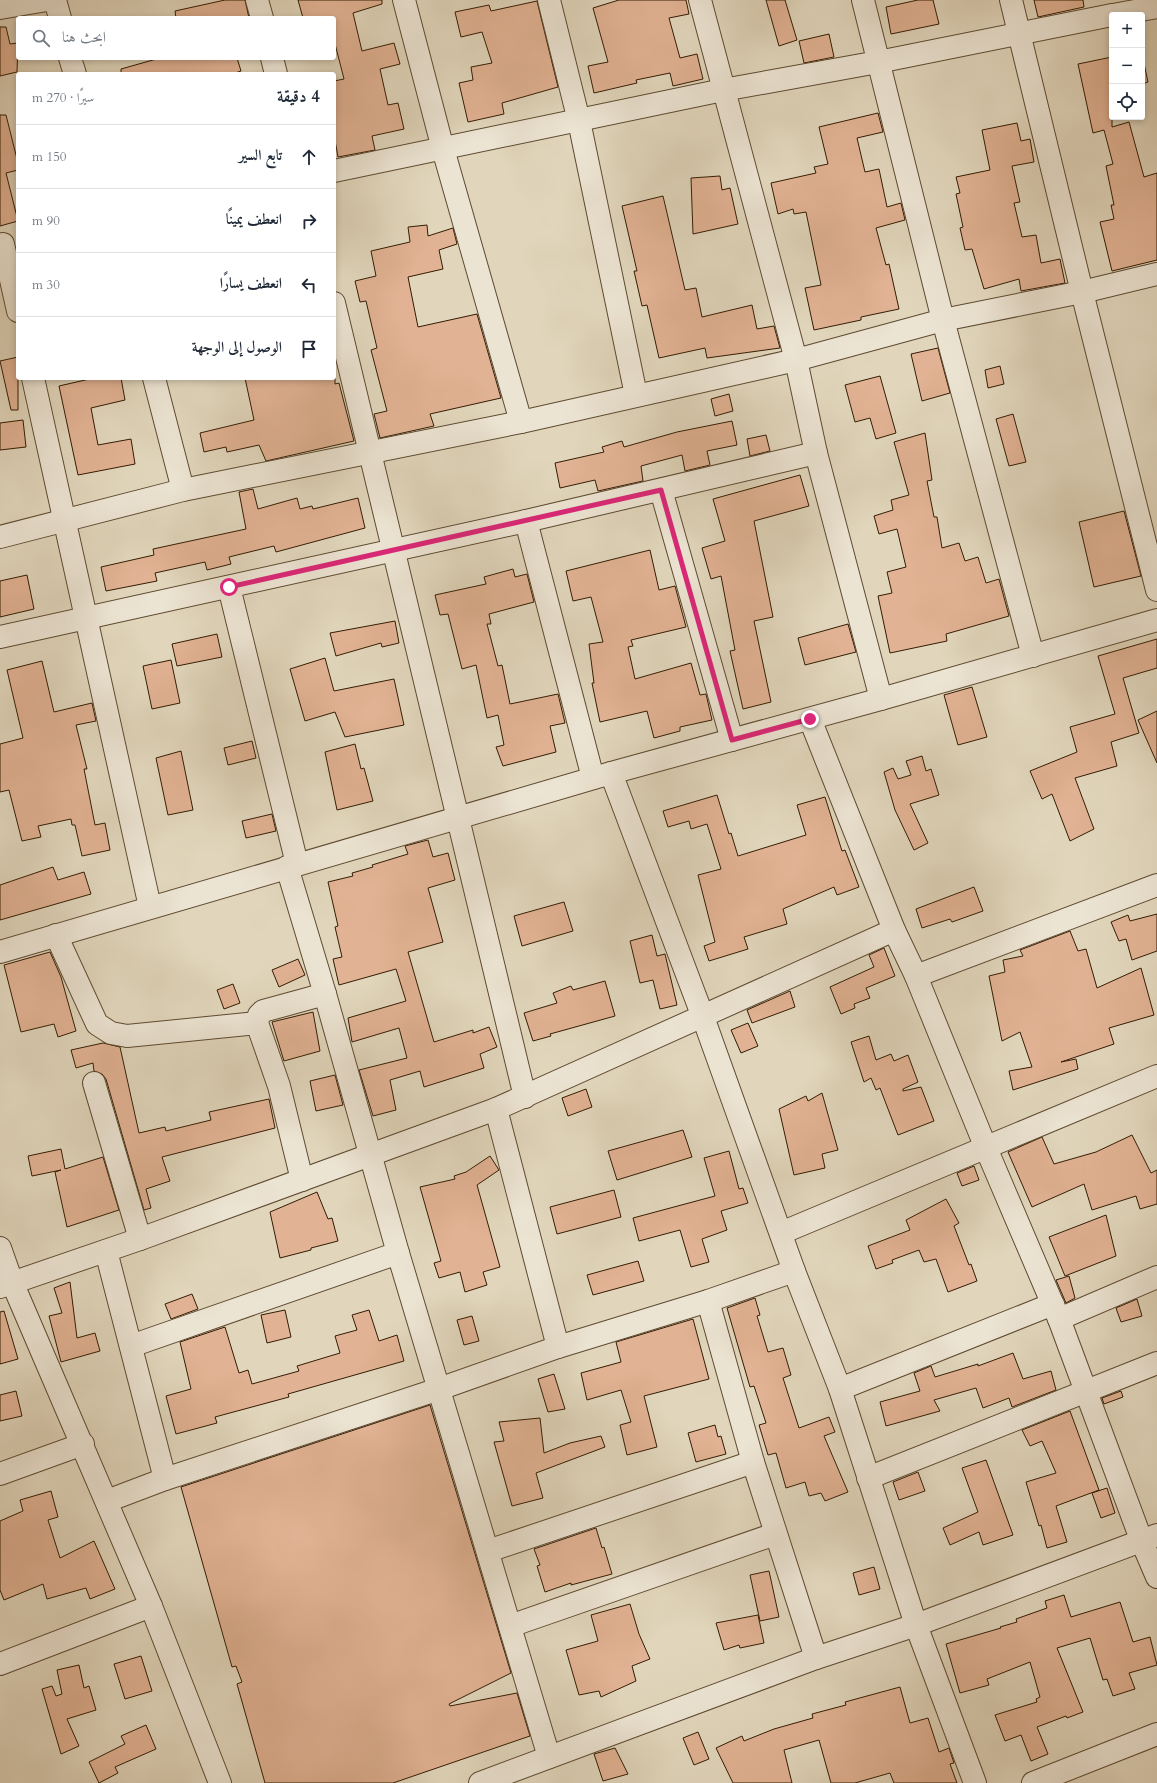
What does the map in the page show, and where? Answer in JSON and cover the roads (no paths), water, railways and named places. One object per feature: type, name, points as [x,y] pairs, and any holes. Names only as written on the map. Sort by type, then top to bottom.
[{"type":"street","points":[[0,8],[47,0]]},
{"type":"street","points":[[55,0],[59,16]]},
{"type":"street","points":[[257,0],[261,16]]},
{"type":"street","points":[[404,0],[444,149],[521,422]]},
{"type":"street","points":[[549,0],[579,121],[636,395]]},
{"type":"street","points":[[700,0],[796,360],[816,453],[881,699]]},
{"type":"street","points":[[863,0],[943,320],[1033,656]]},
{"type":"street","points":[[1011,0],[1082,292],[1157,590]]},
{"type":"street","points":[[1130,12],[1157,7]]},
{"type":"street","points":[[336,171],[723,90],[878,62],[1109,16]]},
{"type":"street","points":[[70,60],[74,72]]},
{"type":"street","points":[[272,60],[276,72]]},
{"type":"street","points":[[7,243],[16,299]]},
{"type":"street","points":[[0,537],[183,490],[521,422],[796,360],[943,320],[1082,292],[1157,274]]},
{"type":"street","points":[[336,311],[525,1097]]},
{"type":"street","points":[[33,380],[150,907]]},
{"type":"street","points":[[155,380],[183,490]]},
{"type":"street","points":[[0,638],[87,617],[526,521],[816,453]]},
{"type":"street","points":[[661,490],[732,740]]},
{"type":"street","points":[[526,521],[602,775],[703,1017],[794,1271],[840,1389],[916,1625],[975,1783]]},
{"type":"street","points":[[229,587],[292,865],[325,994],[398,1253],[549,1757]]},
{"type":"street","points":[[0,952],[292,865],[457,819],[602,775],[810,719],[1157,620]]},
{"type":"street","points":[[810,719],[894,930],[916,976],[986,1148],[1150,1538],[1157,1577]]},
{"type":"street","points":[[916,976],[1157,885]]},
{"type":"street","points":[[6,1284],[140,1239],[371,1156],[496,1109],[894,930]]},
{"type":"street","points":[[56,935],[97,1024],[111,1033],[127,1036],[258,1023]]},
{"type":"street","points":[[302,1180],[279,1086],[258,1023],[258,1015],[263,1011],[325,994]]},
{"type":"street","points":[[781,1234],[1157,1076]]},
{"type":"street","points":[[94,1083],[140,1239]]},
{"type":"street","points":[[496,1109],[558,1347]]},
{"type":"street","points":[[0,1248],[6,1284],[83,1444],[151,1606],[220,1783]]},
{"type":"street","points":[[106,1251],[165,1479]]},
{"type":"street","points":[[131,1346],[398,1253]]},
{"type":"street","points":[[107,1501],[165,1479],[439,1389],[558,1347],[708,1301],[794,1271]]},
{"type":"street","points":[[840,1389],[1157,1277]]},
{"type":"street","points":[[708,1301],[753,1462],[816,1658]]},
{"type":"street","points":[[868,1478],[1157,1363]]},
{"type":"street","points":[[0,1474],[83,1444]]},
{"type":"street","points":[[488,1551],[753,1462]]},
{"type":"street","points":[[510,1626],[775,1534]]},
{"type":"street","points":[[480,1783],[529,1774],[549,1757],[816,1658],[916,1625],[1150,1538]]},
{"type":"street","points":[[0,1664],[151,1606]]},
{"type":"street","points":[[1033,1783],[1157,1734]]}]
